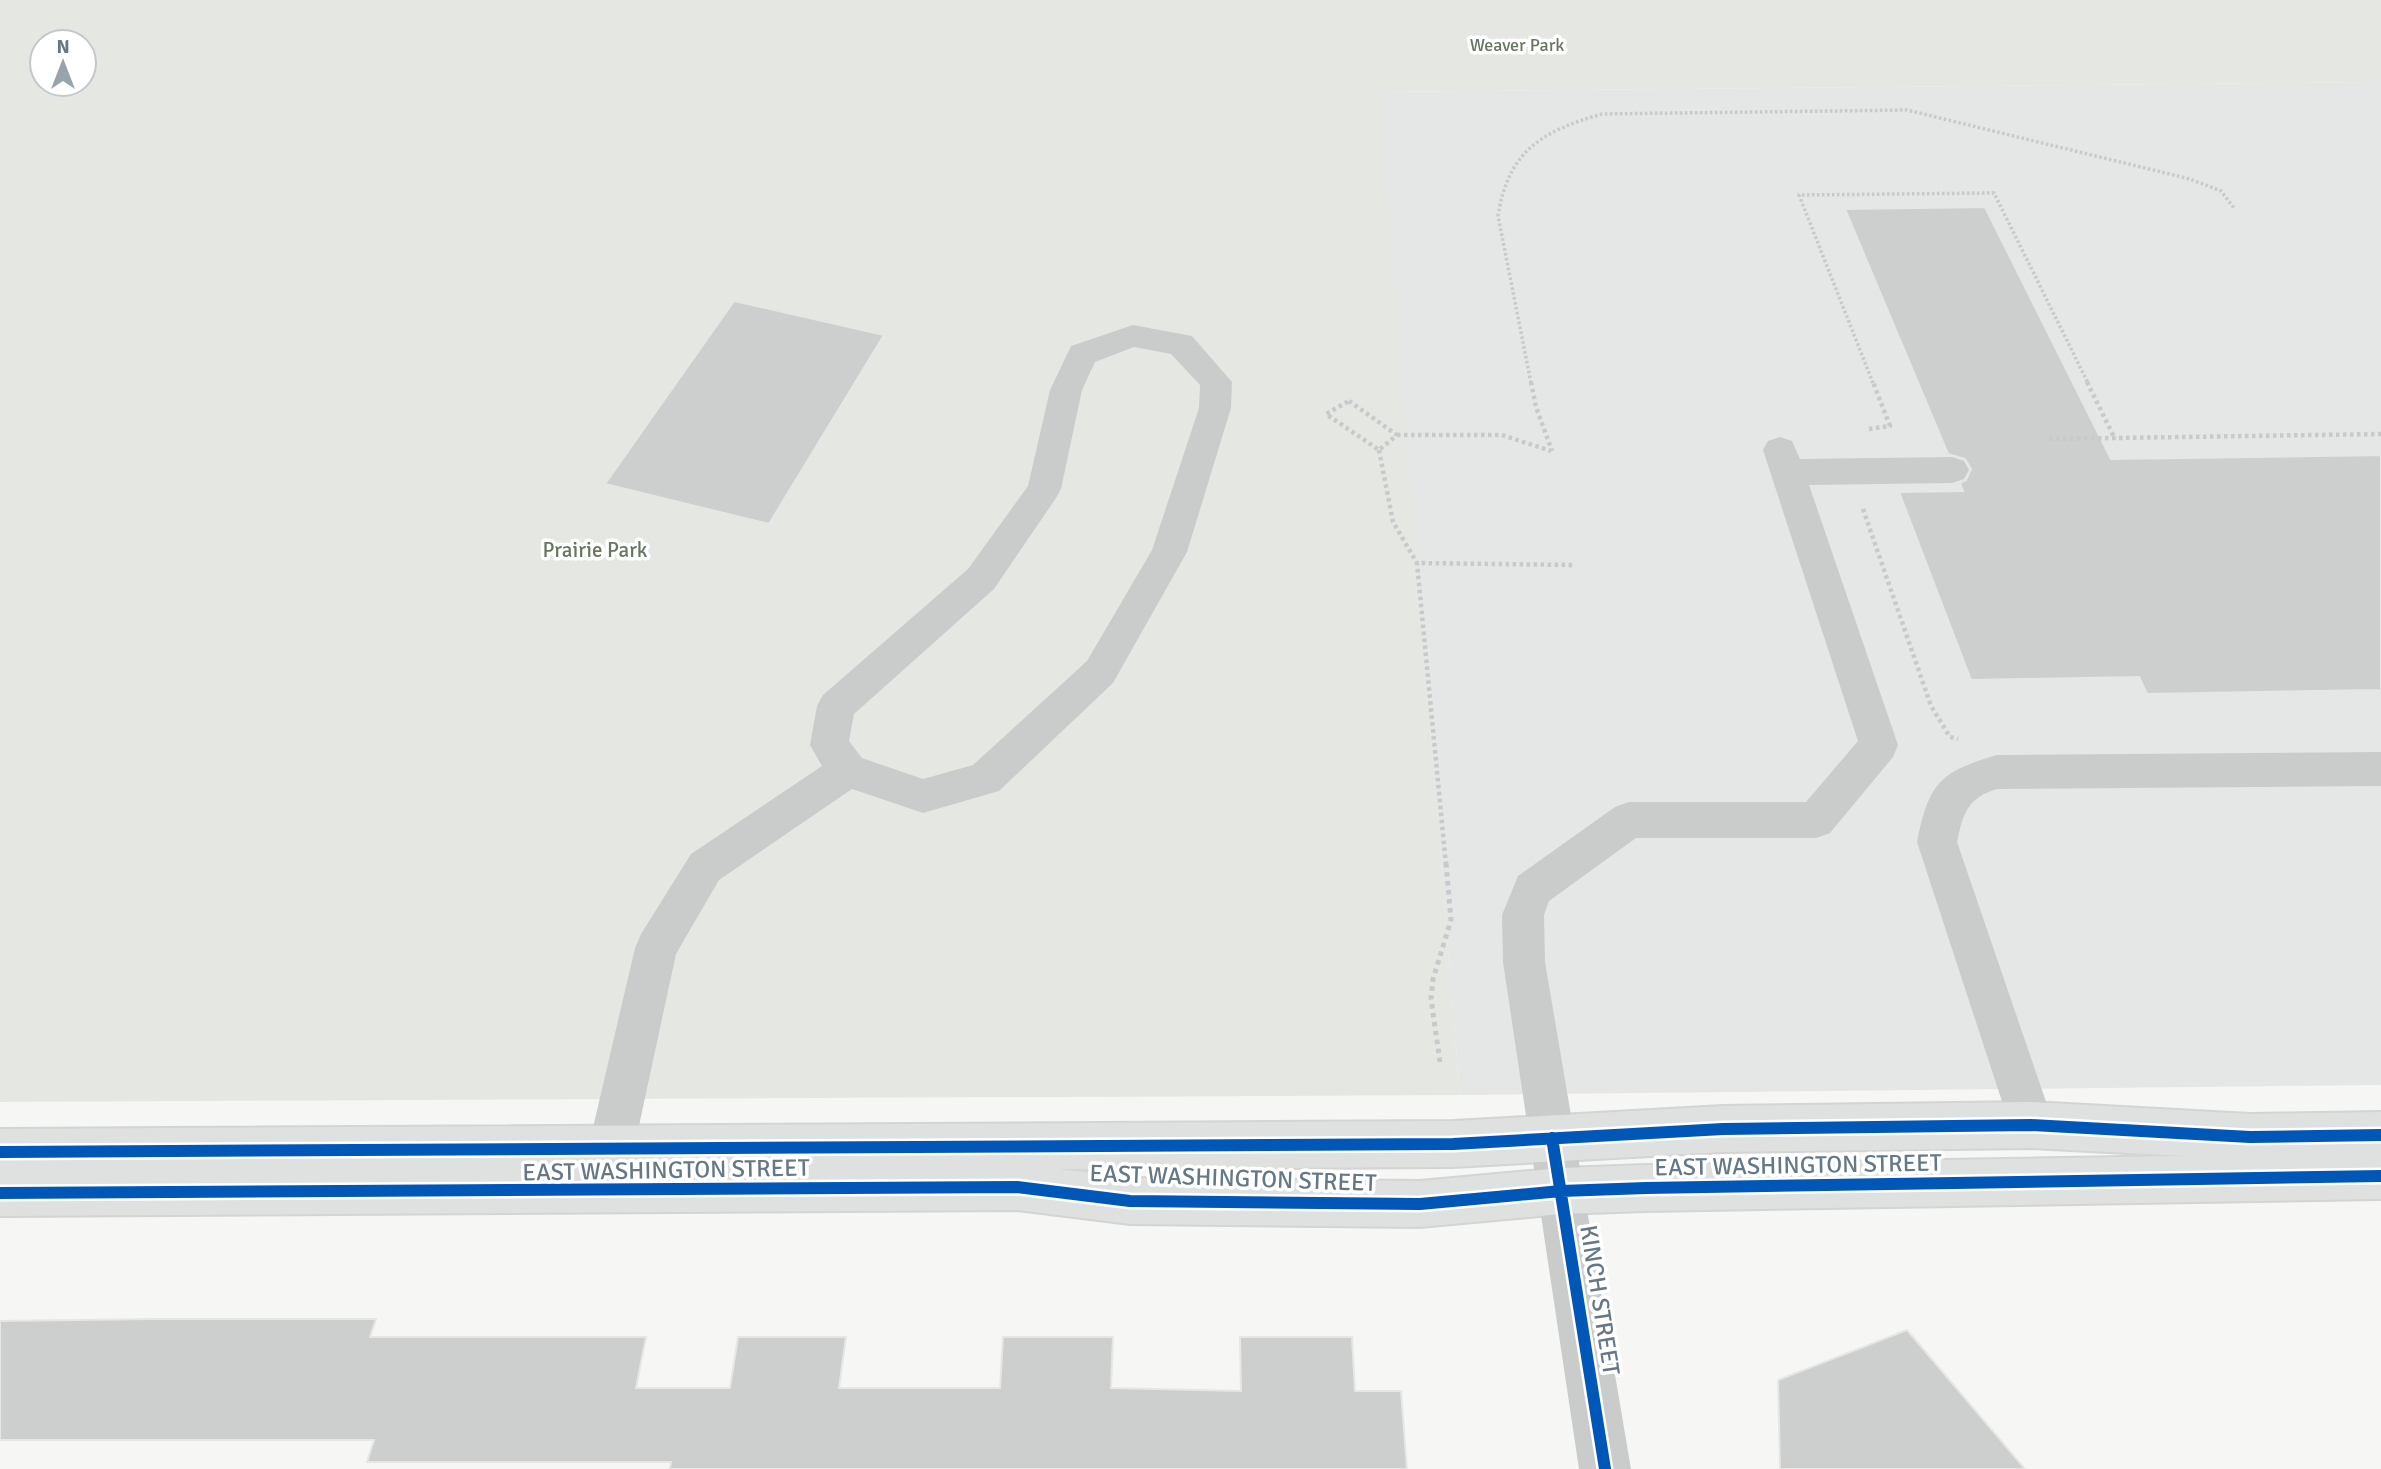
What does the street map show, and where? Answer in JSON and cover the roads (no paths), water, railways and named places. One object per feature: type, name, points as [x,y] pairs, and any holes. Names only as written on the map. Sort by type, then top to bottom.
[{"type":"main road","name":"EAST WASHINGTON STREET","points":[[0,1152],[1439,1144],[1723,1129],[2031,1125],[2250,1137],[2381,1135]]},
{"type":"main road","name":"EAST WASHINGTON STREET","points":[[0,1193],[1017,1187],[1130,1201],[1420,1203],[1561,1191],[2381,1176]]},
{"type":"street","points":[[1133,336],[1181,344],[1216,382],[1215,408],[1169,552],[1100,672],[985,779],[923,796],[848,770],[829,745],[836,706],[981,579],[1044,489],[1066,390],[1082,354],[1133,336]]},
{"type":"street","name":"KINCH STREET","points":[[1605,1469],[1524,962],[1523,915],[1533,889],[1629,820],[1816,820],[1879,745],[1784,461],[1883,471],[1952,470]]},
{"type":"street","points":[[2031,1125],[1937,842],[1944,803],[1966,780],[1997,772],[2381,769]]},
{"type":"street","points":[[611,1149],[656,948],[705,867],[848,770]]},
{"type":"park label","name":"Weaver Park","points":[[1517,45]]},
{"type":"park label","name":"Prairie Park","points":[[595,550]]}]
